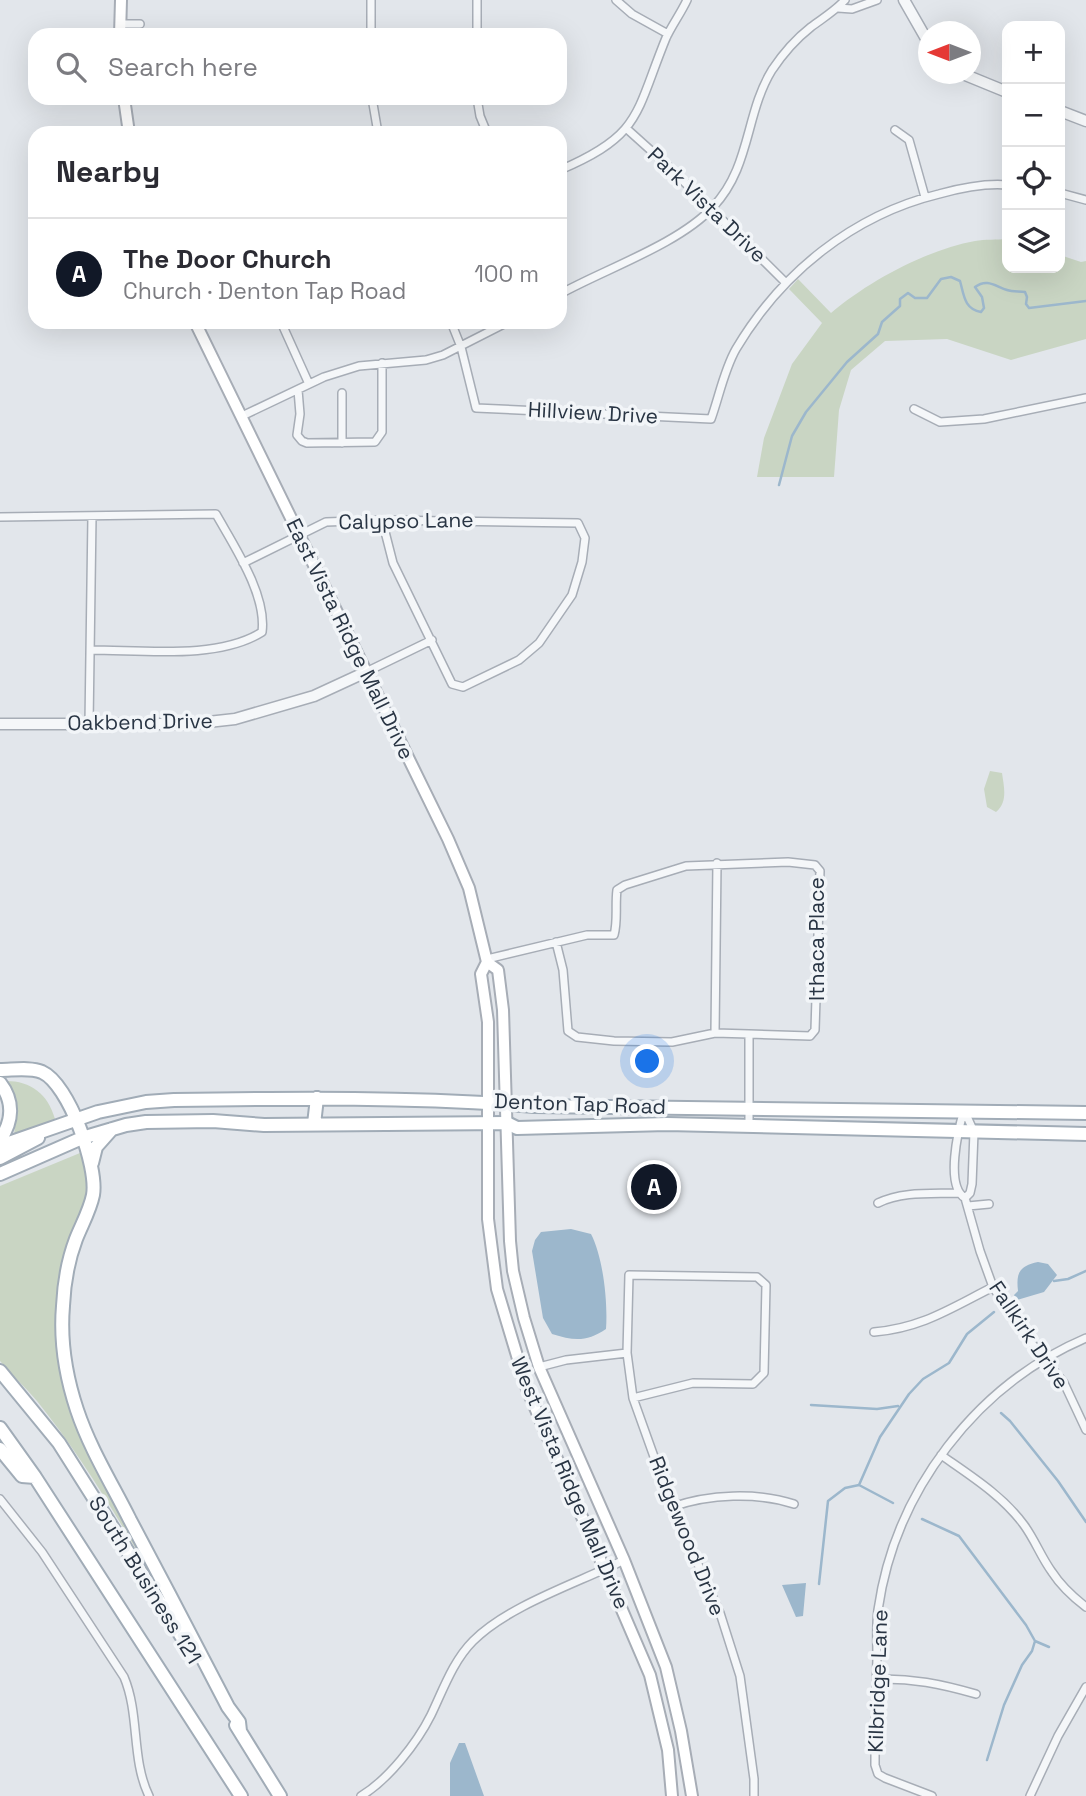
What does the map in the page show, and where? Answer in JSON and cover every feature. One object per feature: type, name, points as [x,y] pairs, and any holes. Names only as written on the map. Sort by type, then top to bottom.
[{"type":"main road","points":[[120,28],[121,0]]},
{"type":"main road","points":[[125,105],[128,126]]},
{"type":"main road","name":"East Vista Ridge Mall Drive","points":[[198,329],[470,888],[487,961],[498,970],[503,1010],[507,1124]]},
{"type":"main road","name":"East Vista Ridge Mall Drive","points":[[487,961],[481,974],[488,1022],[488,1124]]},
{"type":"main road","points":[[0,1070],[44,1072],[76,1105],[94,1114]]},
{"type":"main road","points":[[0,1083],[7,1094],[12,1111],[7,1130],[0,1140]]},
{"type":"main road","points":[[60,1091],[76,1120],[95,1180],[93,1195],[75,1241],[63,1306],[64,1356],[69,1382],[87,1436],[228,1707],[239,1723],[240,1731]]},
{"type":"main road","points":[[314,1125],[317,1098]]},
{"type":"main road","name":"Denton Tap Road","points":[[47,1132],[94,1114],[146,1102],[174,1100],[317,1098],[750,1110],[1086,1113]]},
{"type":"main road","name":"Denton Tap Road","points":[[0,1174],[82,1138],[146,1122],[170,1120],[314,1125],[507,1124],[517,1128],[667,1124],[1086,1133]]},
{"type":"main road","name":"West Vista Ridge Mall Drive","points":[[488,1124],[488,1219],[497,1289],[518,1364],[650,1675],[668,1750],[672,1796]]},
{"type":"main road","name":"West Vista Ridge Mall Drive","points":[[507,1124],[508,1214],[513,1271],[523,1318],[539,1367],[624,1560],[666,1667],[692,1796]]},
{"type":"main road","points":[[92,1164],[96,1147],[113,1129]]},
{"type":"main road","points":[[0,1146],[47,1132]]},
{"type":"main road","points":[[0,1158],[32,1143],[47,1132]]},
{"type":"main road","points":[[518,1364],[539,1367]]},
{"type":"main road","name":"South Business 121","points":[[0,1371],[59,1443],[280,1796]]},
{"type":"main road","name":"South Business 121","points":[[0,1428],[35,1477],[241,1796]]},
{"type":"main road","points":[[0,1449],[22,1476],[35,1477]]},
{"type":"street","points":[[371,0],[371,28]]},
{"type":"street","points":[[477,0],[477,28]]},
{"type":"street","points":[[616,0],[632,14],[668,34]]},
{"type":"street","points":[[567,167],[602,150],[627,129],[646,94],[668,34],[687,0]]},
{"type":"street","points":[[567,290],[680,233],[713,208],[725,194],[738,169],[759,97],[772,70],[810,28],[845,0]]},
{"type":"street","points":[[838,8],[852,9],[877,0]]},
{"type":"street","points":[[904,0],[918,27]]},
{"type":"street","points":[[124,28],[140,24]]},
{"type":"street","points":[[981,81],[1002,90]]},
{"type":"street","points":[[373,105],[377,126]]},
{"type":"street","points":[[478,105],[484,126]]},
{"type":"street","points":[[1065,113],[1086,121]]},
{"type":"street","name":"Park Vista Drive","points":[[627,129],[713,208],[785,282]]},
{"type":"street","points":[[895,130],[909,140],[925,197]]},
{"type":"street","points":[[785,282],[811,258],[876,216],[925,197],[976,186],[1002,186]]},
{"type":"street","points":[[1065,194],[1086,200]]},
{"type":"street","name":"Hillview Drive","points":[[461,347],[476,408],[711,419],[735,351],[785,282]]},
{"type":"street","points":[[284,329],[309,384]]},
{"type":"street","points":[[454,329],[461,347]]},
{"type":"street","points":[[242,416],[309,384],[359,366],[426,360],[461,347],[495,329]]},
{"type":"street","points":[[298,390],[298,437],[307,443],[372,443],[381,436],[382,363]]},
{"type":"street","points":[[342,393],[342,443]]},
{"type":"street","points":[[914,409],[940,422],[984,419],[1086,398]]},
{"type":"street","points":[[0,517],[216,514],[243,563],[264,618],[262,632],[251,639],[207,649],[91,650]]},
{"type":"street","points":[[89,724],[92,516]]},
{"type":"street","points":[[382,520],[393,564],[432,640]]},
{"type":"street","name":"Calypso Lane","points":[[243,563],[326,522],[382,520],[578,523],[585,538],[582,562],[572,595],[538,643],[519,660],[463,687],[452,684],[432,640]]},
{"type":"street","name":"Oakbend Drive","points":[[0,724],[190,724],[235,719],[314,696],[432,640]]},
{"type":"street","name":"Ithaca Place","points":[[487,961],[587,935],[614,935],[617,926],[617,890],[686,866],[788,862],[815,865],[820,871],[815,1030],[810,1035],[750,1034]]},
{"type":"street","points":[[715,1033],[717,863]]},
{"type":"street","points":[[556,942],[563,970],[568,1031],[577,1037],[672,1042],[715,1033],[750,1034],[749,1126]]},
{"type":"street","points":[[964,1111],[974,1132],[972,1184],[970,1193],[964,1199]]},
{"type":"street","name":"Fallkirk Drive","points":[[964,1111],[957,1131],[956,1176],[993,1287],[1017,1324],[1064,1383],[1086,1430]]},
{"type":"street","points":[[878,1203],[892,1196],[905,1194],[989,1204]]},
{"type":"street","name":"Ridgewood Drive","points":[[633,1398],[693,1383],[753,1384],[765,1373],[766,1285],[757,1277],[629,1275],[627,1353],[633,1398],[672,1507],[720,1613],[740,1676],[754,1796]]},
{"type":"street","points":[[874,1332],[900,1330],[918,1325],[993,1287]]},
{"type":"street","name":"Kilbridge Lane","points":[[932,1796],[878,1774],[875,1765],[878,1611],[897,1535],[925,1478],[975,1413],[1017,1376],[1086,1338]]},
{"type":"street","points":[[539,1367],[566,1360],[627,1353]]},
{"type":"street","points":[[941,1455],[977,1480],[1006,1505],[1024,1524],[1051,1572],[1069,1593],[1086,1607]]},
{"type":"street","points":[[672,1507],[696,1499],[772,1497],[794,1504]]},
{"type":"street","points":[[0,1499],[42,1552],[124,1677],[131,1697],[142,1777],[149,1796]]},
{"type":"street","points":[[362,1796],[396,1765],[416,1740],[457,1660],[472,1641],[513,1612],[624,1560]]},
{"type":"street","points":[[876,1679],[929,1681],[976,1694]]},
{"type":"street","points":[[1030,1796],[1058,1736],[1086,1687]]},
{"type":"green space","points":[[1002,239],[1002,273],[1065,273],[1065,257],[1086,261],[1086,339],[1011,360],[947,339],[885,341],[851,370],[839,410],[834,477],[757,477],[764,438],[792,364],[822,323],[789,289],[798,279],[831,313],[899,268],[956,245]]},
{"type":"green space","points":[[990,771],[1002,773],[1004,784],[1004,799],[996,812],[987,807],[984,789]]},
{"type":"green space","points":[[6,1081],[31,1086],[43,1096],[52,1110],[55,1119],[53,1122],[14,1135],[17,1109]]},
{"type":"green space","points":[[80,1153],[89,1177],[89,1190],[67,1256],[66,1380],[159,1588],[71,1446],[37,1401],[0,1361],[0,1186]]},
{"type":"water","points":[[571,1229],[591,1234],[602,1267],[605,1293],[606,1329],[580,1339],[552,1334],[543,1318],[532,1251],[541,1232]]},
{"type":"water","points":[[1038,1262],[1048,1264],[1057,1275],[1044,1292],[1017,1300],[1014,1295],[1018,1291],[1020,1271]]},
{"type":"water","points":[[806,1583],[803,1616],[796,1617],[782,1585]]},
{"type":"water","points":[[459,1743],[465,1743],[484,1796],[450,1796],[450,1763]]},
{"type":"waterway","points":[[779,485],[792,436],[806,412],[847,362],[878,334],[882,322],[900,306],[900,299],[908,293],[915,298],[927,298],[941,279],[951,277],[960,281],[968,305],[981,312],[984,308],[982,297],[975,287],[983,283],[1009,291],[1025,292],[1029,308],[1086,301]]},
{"type":"waterway","points":[[1054,1281],[1068,1279],[1086,1271]]},
{"type":"waterway","points":[[819,1584],[828,1501],[845,1488],[859,1485],[880,1437],[909,1394],[923,1379],[949,1363],[967,1334],[994,1312]]},
{"type":"waterway","points":[[811,1405],[877,1409],[898,1406]]},
{"type":"waterway","points":[[1001,1413],[1058,1481],[1086,1522]]},
{"type":"waterway","points":[[859,1485],[893,1503]]},
{"type":"waterway","points":[[922,1519],[959,1536],[1035,1641],[1049,1647]]},
{"type":"waterway","points":[[987,1760],[1004,1705],[1035,1641]]},
{"type":"place","name":"The Door Church","points":[[654,1187]]}]
